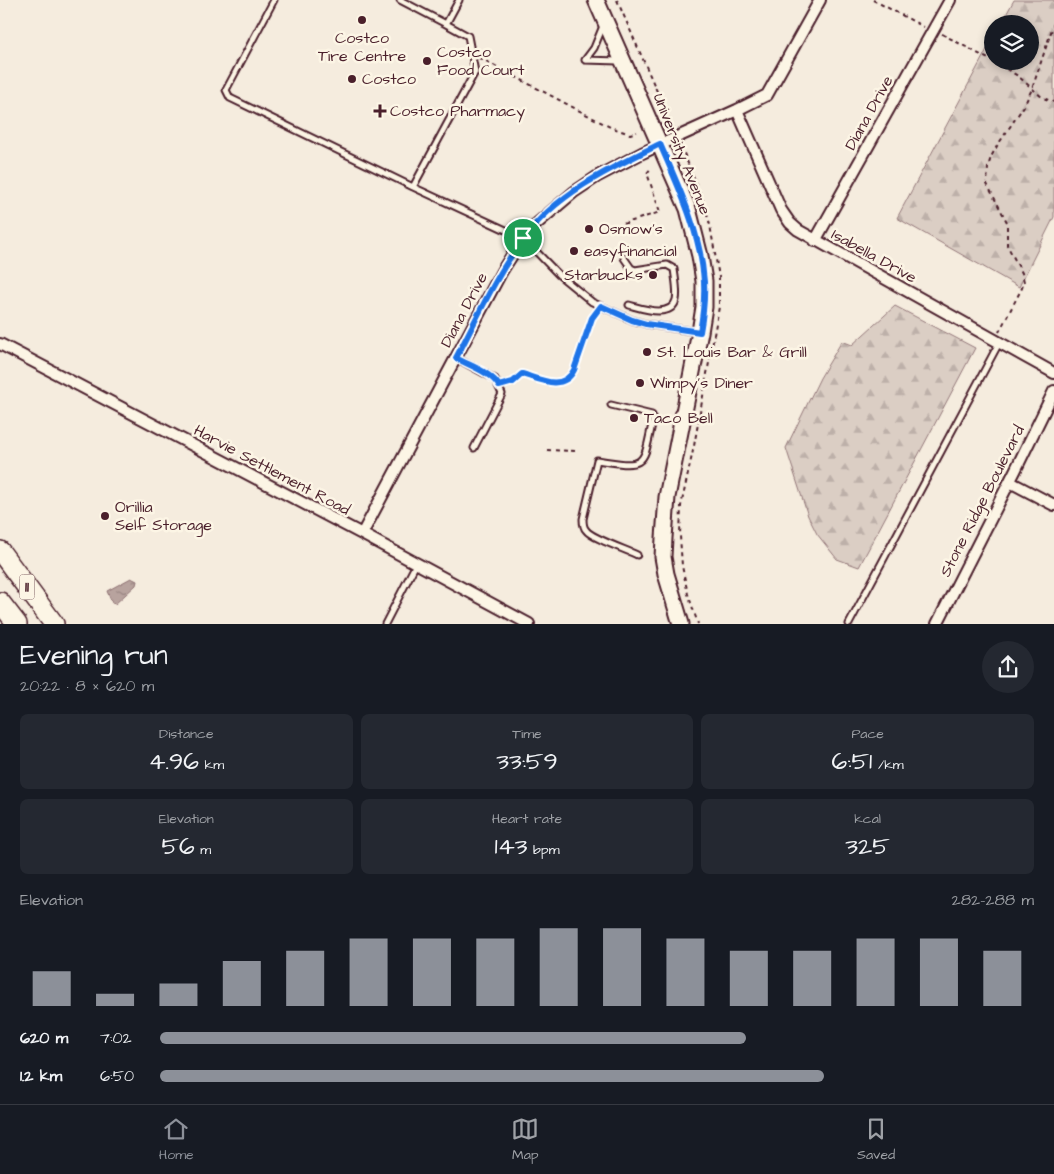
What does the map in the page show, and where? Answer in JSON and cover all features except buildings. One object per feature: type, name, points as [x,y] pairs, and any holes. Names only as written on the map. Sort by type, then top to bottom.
[{"type":"highway","name":"11","points":[[0,551],[54,624]]},
{"type":"highway","name":"11","points":[[0,602],[17,624]]},
{"type":"street","name":"University Avenue","points":[[596,0],[688,209],[700,256],[704,281],[704,307],[668,498],[664,538],[663,557],[666,574],[681,624]]},
{"type":"street","name":"Diana Drive","points":[[362,534],[502,271],[523,238],[547,214],[574,192],[598,176],[660,144],[767,95],[820,0]]},
{"type":"street","name":"Diana Drive","points":[[815,241],[950,0]]},
{"type":"street","name":"Isabella Drive","points":[[737,110],[781,210],[790,224],[815,241],[1054,373]]},
{"type":"street","name":"Harvie Settlement Road","points":[[0,344],[417,563],[529,624]]},
{"type":"street","name":"Stone Ridge Boulevard","points":[[937,624],[1010,482],[1054,391]]},
{"type":"street","points":[[1010,482],[1054,505]]},
{"type":"lane","points":[[274,0],[226,90],[230,98],[523,238],[559,276],[585,297],[601,306],[646,324],[700,332]]},
{"type":"lane","points":[[400,0],[468,36],[475,72],[413,187]]},
{"type":"lane","points":[[446,24],[459,0]]},
{"type":"lane","points":[[605,21],[599,39],[585,60],[623,61]]},
{"type":"lane","points":[[624,258],[632,269],[667,265],[674,269],[676,299],[672,306],[664,311],[657,311],[629,306]]},
{"type":"lane","points":[[849,624],[997,342]]},
{"type":"lane","points":[[456,358],[494,379],[502,394],[474,448]]},
{"type":"lane","points":[[611,405],[652,414],[653,419],[645,457],[632,465],[597,460],[583,518],[584,529],[594,536],[637,554]]},
{"type":"lane","points":[[385,624],[417,563]]},
{"type":"path","points":[[617,0],[704,203],[719,276],[719,307],[681,506],[682,566],[688,594],[698,624]]},
{"type":"path","points":[[873,0],[984,56]]},
{"type":"path","points":[[997,342],[1024,282],[1022,273],[1007,245],[1007,222],[987,184],[988,167],[991,157],[1017,118],[1032,89],[1054,22]]},
{"type":"path","points":[[472,60],[480,58],[625,133],[636,132]]},
{"type":"path","points":[[1008,70],[1044,98],[1054,102]]},
{"type":"path","points":[[608,229],[660,212],[647,174],[652,167]]},
{"type":"path","points":[[499,386],[513,382],[522,374],[556,383],[567,380],[574,370],[592,318],[601,306]]},
{"type":"path","points":[[547,450],[576,451]]},
{"type":"green space","points":[[1014,0],[1054,0],[1054,217],[1019,287],[897,218],[984,55],[984,70],[1039,70],[1039,15],[1006,15]]},
{"type":"green space","points":[[895,306],[975,348],[859,567],[837,559],[817,534],[808,516],[786,448],[820,378],[842,341],[852,345]]},
{"type":"water","points":[[131,578],[137,581],[136,585],[115,604],[112,603],[107,591]]},
{"type":"place","name":"Costco Tire Centre","points":[[362,20]]},
{"type":"place","name":"Costco Food Court","points":[[427,61]]},
{"type":"place","name":"Costco","points":[[352,79]]},
{"type":"place","name":"Costco Pharmacy","points":[[380,111]]},
{"type":"place","name":"Osmow's","points":[[589,229]]},
{"type":"place","name":"easyfinancial","points":[[574,251]]},
{"type":"place","name":"Starbucks","points":[[653,275]]},
{"type":"place","name":"St. Louis Bar & Grill","points":[[647,352]]},
{"type":"place","name":"Wimpy's Diner","points":[[640,383]]},
{"type":"place","name":"Taco Bell","points":[[634,418]]},
{"type":"place","name":"Orillia Self Storage","points":[[105,516]]},
{"type":"route","points":[[660,144],[688,209],[700,256],[704,281],[704,307],[700,332],[646,324],[601,306],[592,318],[572,376],[567,380],[556,383],[522,374],[513,382],[499,386],[488,375],[456,358],[502,271],[523,238],[547,214],[574,192],[598,176],[660,144]]}]
